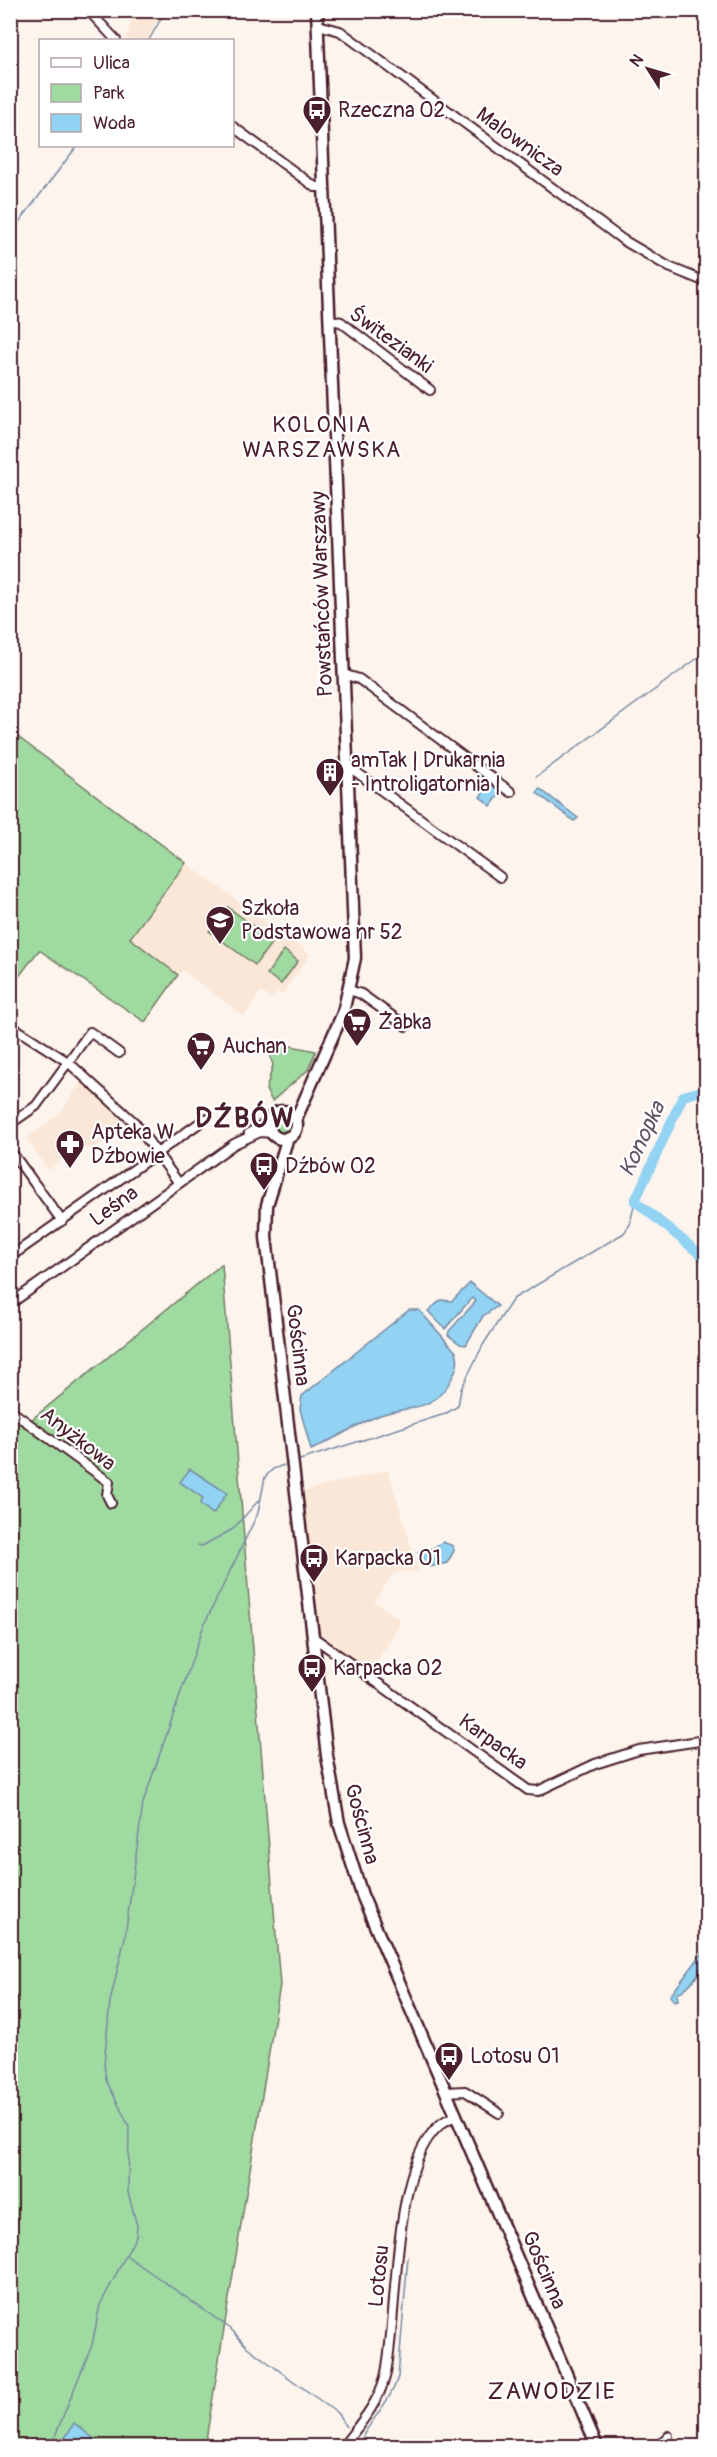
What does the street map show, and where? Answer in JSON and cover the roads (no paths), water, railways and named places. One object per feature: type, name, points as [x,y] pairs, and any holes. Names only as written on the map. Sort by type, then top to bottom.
[{"type":"main road","name":"Powstańców Warszawy","points":[[279,1136],[296,1130],[291,1115],[305,1094],[334,1037],[349,990],[355,958],[346,675],[317,10]]},
{"type":"main road","points":[[279,1136],[269,1121],[277,1112],[291,1115]]},
{"type":"main road","name":"Gościnna","points":[[279,1136],[278,1167],[267,1205],[266,1237],[331,1784],[349,1860],[597,2446]]},
{"type":"street","points":[[88,10],[115,39]]},
{"type":"street","name":"Malownicza","points":[[318,25],[340,31],[623,240],[669,267],[706,282]]},
{"type":"street","points":[[234,127],[315,187],[325,187]]},
{"type":"street","name":"Świtezianki","points":[[331,320],[341,322],[430,390]]},
{"type":"street","points":[[346,675],[360,679],[511,792]]},
{"type":"street","points":[[348,766],[500,877]]},
{"type":"street","points":[[349,990],[361,994],[406,1026]]},
{"type":"street","points":[[10,1025],[68,1062],[135,1123],[178,1182]]},
{"type":"street","points":[[10,1124],[36,1106],[90,1032],[119,1053]]},
{"type":"street","points":[[11,1257],[205,1119]]},
{"type":"street","name":"Leśna","points":[[10,1304],[178,1182],[269,1121]]},
{"type":"street","name":"Leśna","points":[[241,1140],[262,1131],[279,1136]]},
{"type":"street","points":[[11,1153],[62,1221]]},
{"type":"street","name":"Anyżkowa","points":[[10,1410],[109,1482],[107,1495],[111,1503]]},
{"type":"street","name":"Karpacka","points":[[313,1637],[528,1790],[538,1791],[595,1764],[639,1750],[706,1740]]},
{"type":"street","points":[[446,2091],[465,2091],[500,2113]]},
{"type":"street","name":"Lotosu","points":[[343,2446],[374,2403],[384,2380],[391,2349],[403,2217],[418,2156],[425,2139],[439,2123],[457,2116]]},
{"type":"street","points":[[659,2446],[668,2436]]},
{"type":"water","points":[[489,784],[502,791],[491,806],[480,797]]},
{"type":"water","points":[[539,789],[578,818],[574,821],[537,793]]},
{"type":"water","points":[[470,1283],[498,1306],[483,1316],[466,1345],[460,1344],[448,1335],[476,1301],[472,1298],[445,1329],[428,1311],[441,1300],[452,1301]]},
{"type":"water","points":[[409,1310],[419,1310],[456,1352],[458,1359],[456,1368],[444,1390],[436,1399],[427,1404],[373,1418],[311,1450],[300,1409],[302,1396]]},
{"type":"water","points":[[190,1469],[227,1493],[213,1514],[200,1504],[203,1498],[180,1482]]},
{"type":"water","points":[[443,1542],[453,1546],[454,1551],[447,1563],[429,1567],[422,1565],[418,1552],[433,1548]]},
{"type":"water","points":[[706,1948],[701,1969],[693,1981],[677,1994],[678,2000],[674,2001],[670,1996]]},
{"type":"water","points":[[74,2423],[103,2446],[66,2446],[63,2441]]},
{"type":"waterway","points":[[150,39],[166,10]]},
{"type":"waterway","points":[[10,234],[76,147]]},
{"type":"waterway","points":[[536,777],[706,652]]},
{"type":"waterway","name":"Konopka","points":[[706,1090],[683,1096],[635,1201],[706,1259]]},
{"type":"waterway","points":[[300,1460],[445,1414],[458,1406],[461,1389],[483,1345],[513,1299],[624,1233],[630,1224],[635,1201]]},
{"type":"waterway","points":[[51,2446],[92,2345],[100,2305],[136,2236],[137,2226],[128,2192],[129,2126],[106,2080],[104,2064],[110,2002],[125,1937],[143,1803],[204,1625],[258,1513],[265,1477],[273,1469],[284,1465]]},
{"type":"waterway","points":[[198,1545],[202,1546],[233,1529],[259,1500]]},
{"type":"waterway","points":[[127,2256],[231,2329],[247,2347],[337,2413],[347,2427]]},
{"type":"waterway","points":[[358,2446],[367,2428],[390,2396],[398,2377],[408,2257]]},
{"type":"place","name":"Rzeczna 02","points":[[317,136]]},
{"type":"place","name":"amTak | Drukarnia - Introligatornia |","points":[[330,798]]},
{"type":"place","name":"Szkoła Podstawowa nr 52","points":[[220,946]]},
{"type":"place","name":"Żabka","points":[[357,1048]]},
{"type":"place","name":"Auchan","points":[[201,1072]]},
{"type":"place","name":"Apteka W Dźbowie","points":[[70,1170]]},
{"type":"place","name":"Dźbów 02","points":[[264,1192]]},
{"type":"place","name":"Karpacka 01","points":[[314,1584]]},
{"type":"place","name":"Karpacka 02","points":[[312,1694]]},
{"type":"place","name":"Lotosu 01","points":[[449,2082]]},
{"type":"district","name":"KOLONIA WARSZAWSKA","points":[[322,438]]},
{"type":"district","name":"DŹBÓW","points":[[245,1118]]},
{"type":"district","name":"ZAWODZIE","points":[[552,2391]]}]
